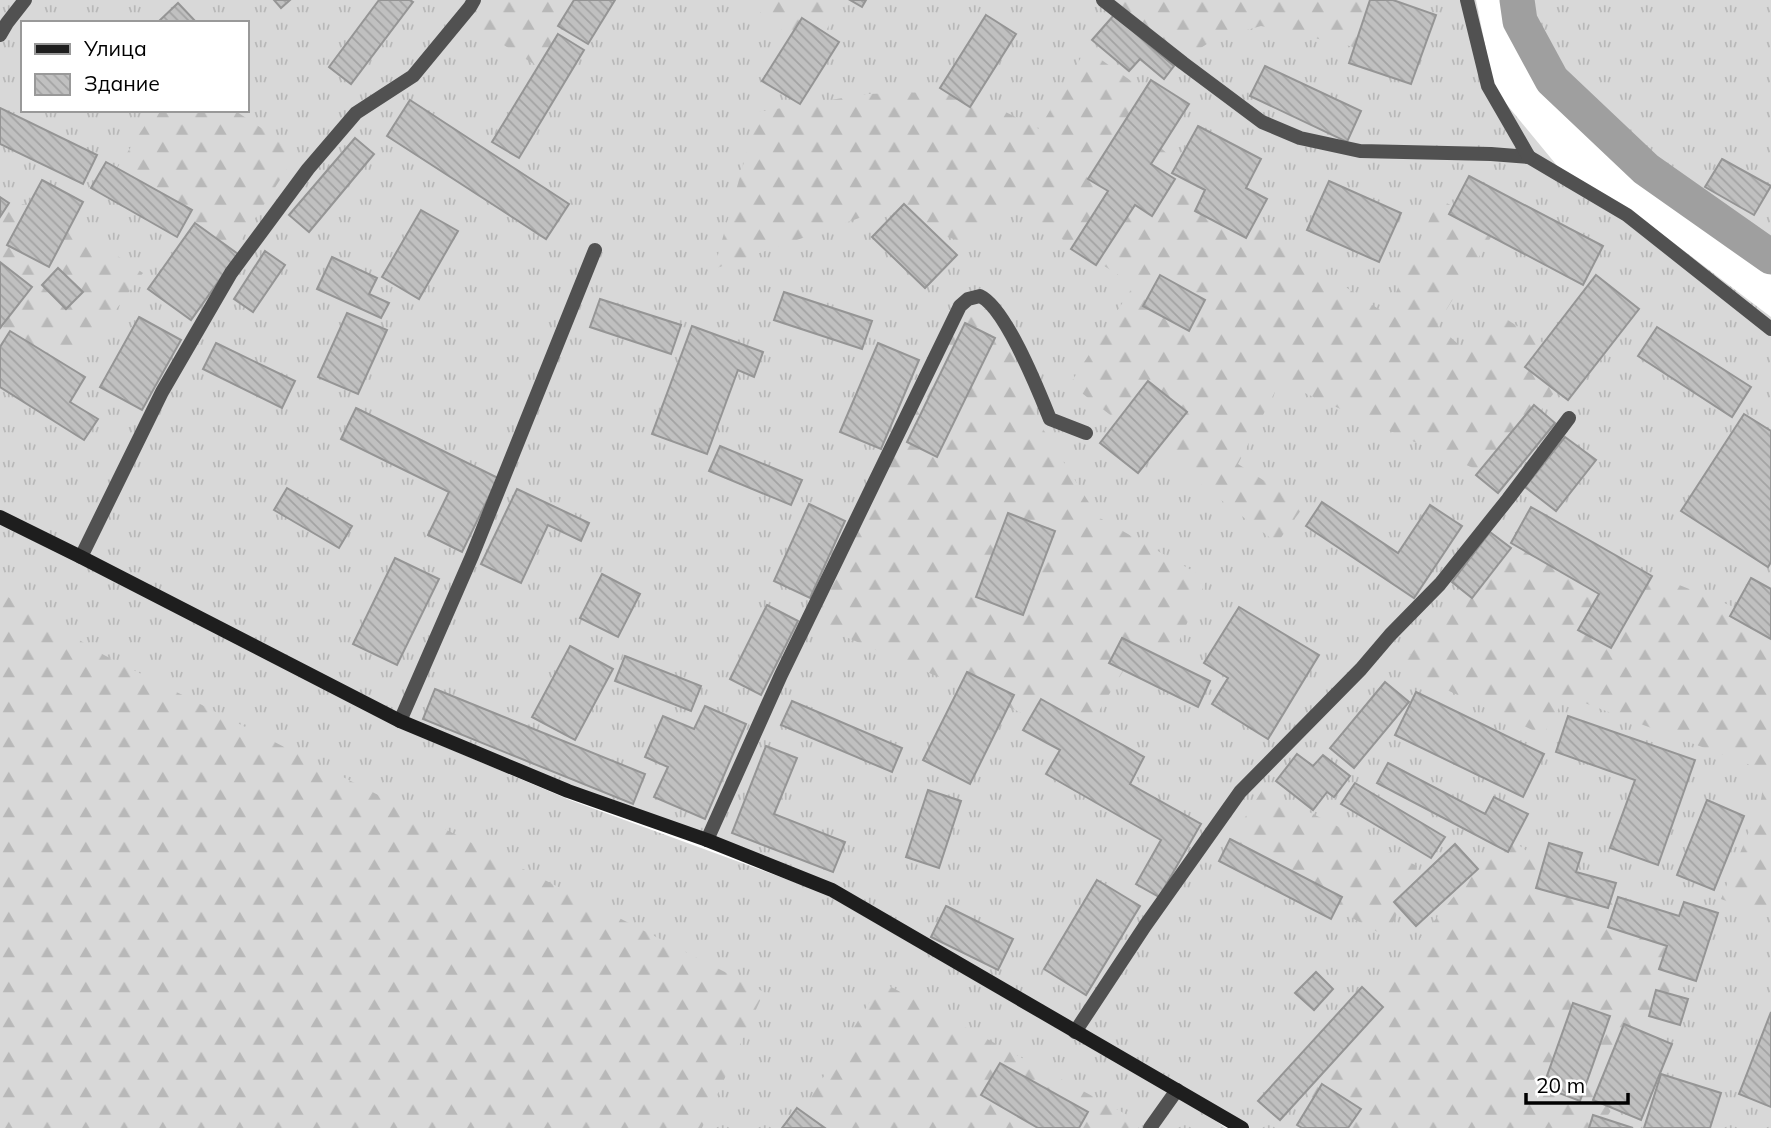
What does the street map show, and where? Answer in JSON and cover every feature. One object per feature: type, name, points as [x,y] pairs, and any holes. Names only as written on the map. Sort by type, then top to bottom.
[{"type":"street","points":[[0,35],[25,0]]},
{"type":"street","points":[[81,557],[162,393],[231,273],[308,169],[356,113],[413,76],[474,0]]},
{"type":"street","points":[[1103,0],[1262,122],[1300,138],[1360,151],[1529,157],[1627,215],[1771,329]]},
{"type":"street","points":[[1467,0],[1488,86],[1529,157]]},
{"type":"street","points":[[400,722],[472,556],[595,250]]},
{"type":"street","points":[[707,840],[781,675],[960,306],[968,299],[980,296],[988,301],[1008,328],[1050,419],[1086,433]]},
{"type":"street","points":[[1075,1032],[1144,926],[1240,792],[1440,584],[1569,418]]},
{"type":"street","points":[[0,517],[400,722],[568,791],[707,840],[832,890],[1242,1128]]},
{"type":"street","points":[[1150,1128],[1177,1090]]},
{"type":"green space","points":[[0,0],[1476,0],[1494,89],[1559,168],[1633,212],[1771,317],[1771,1128],[1230,1128],[1210,1117],[1226,1128],[0,1128]],"holes":[[[438,744],[825,891],[1119,1064],[824,893],[570,800]]]},
{"type":"green space","points":[[480,0],[600,0],[551,75],[466,21]]},
{"type":"green space","points":[[746,0],[843,0],[812,56]]},
{"type":"green space","points":[[1115,0],[1402,0],[1385,54],[1261,26],[1215,39],[1183,59]]},
{"type":"green space","points":[[1517,0],[1771,0],[1771,257],[1646,169],[1552,80],[1520,21]]},
{"type":"green space","points":[[1086,49],[1154,97],[1143,132],[1229,209],[1386,314],[1439,199],[1496,229],[1437,325],[1469,354],[1500,315],[1576,364],[1491,476],[1280,382],[1238,464],[1304,506],[1277,543],[1070,384],[1134,285],[1007,204],[964,243],[879,211],[714,269],[758,112],[867,94],[964,91],[1039,129]]},
{"type":"green space","points":[[154,112],[237,112],[298,152],[230,257],[110,179]]},
{"type":"green space","points":[[0,199],[49,210],[143,273],[53,395],[0,374]]},
{"type":"green space","points":[[984,300],[1012,353],[1043,429],[1098,517],[1207,579],[1165,672],[1133,655],[1082,739],[811,622],[968,304]]},
{"type":"green space","points":[[1538,528],[1771,622],[1771,918],[1721,899],[1760,805],[1766,771],[1566,696],[1543,735],[1400,668],[1484,558]]},
{"type":"green space","points":[[0,592],[104,655],[764,992],[702,1128],[0,1128]]},
{"type":"green space","points":[[1263,789],[1417,866],[1387,937],[1225,849]]},
{"type":"green space","points":[[1504,834],[1553,871],[1689,944],[1637,1069],[1600,1128],[1328,1128],[1318,1122],[1304,1083]]},
{"type":"green space","points":[[882,982],[1142,1123],[1138,1128],[792,1128]]},
{"type":"building","points":[[274,0],[290,0],[281,8]]},
{"type":"building","points":[[379,0],[413,2],[351,84],[329,67]]},
{"type":"building","points":[[574,0],[615,0],[588,44],[558,26]]},
{"type":"building","points":[[850,0],[866,0],[862,7]]},
{"type":"building","points":[[1370,0],[1393,0],[1436,15],[1411,84],[1349,63]]},
{"type":"building","points":[[178,3],[195,21],[159,21]]},
{"type":"building","points":[[986,15],[1016,34],[970,107],[940,88]]},
{"type":"building","points":[[1114,15],[1174,66],[1164,79],[1140,59],[1129,71],[1092,40]]},
{"type":"building","points":[[802,18],[839,42],[800,104],[762,81]]},
{"type":"building","points":[[558,34],[584,50],[519,158],[492,142]]},
{"type":"building","points":[[1265,66],[1361,111],[1347,142],[1250,96]]},
{"type":"building","points":[[1151,80],[1189,104],[1151,164],[1175,179],[1152,216],[1135,205],[1096,265],[1071,249],[1108,191],[1088,179]]},
{"type":"building","points":[[410,100],[569,204],[546,239],[387,136]]},
{"type":"building","points":[[0,108],[97,155],[83,184],[0,144]]},
{"type":"building","points":[[1198,126],[1261,159],[1246,188],[1267,199],[1246,238],[1195,211],[1205,190],[1172,173]]},
{"type":"building","points":[[355,138],[374,154],[309,232],[289,215]]},
{"type":"building","points":[[1722,159],[1771,186],[1754,215],[1705,187]]},
{"type":"building","points":[[106,162],[192,210],[177,237],[91,188]]},
{"type":"building","points":[[1469,176],[1603,246],[1583,285],[1449,214]]},
{"type":"building","points":[[42,180],[83,202],[49,267],[7,245]]},
{"type":"building","points":[[1329,181],[1401,213],[1379,262],[1307,230]]},
{"type":"building","points":[[0,197],[9,203],[0,217]]},
{"type":"building","points":[[904,204],[957,255],[925,288],[872,237]]},
{"type":"building","points":[[421,210],[458,231],[419,299],[382,277]]},
{"type":"building","points":[[195,223],[238,254],[191,320],[148,289]]},
{"type":"building","points":[[265,251],[285,265],[253,312],[234,299]]},
{"type":"building","points":[[332,257],[377,278],[369,294],[389,303],[381,318],[317,289]]},
{"type":"building","points":[[0,262],[32,287],[0,328]]},
{"type":"building","points":[[58,268],[83,292],[66,309],[42,285]]},
{"type":"building","points":[[1160,275],[1205,300],[1189,331],[1143,306]]},
{"type":"building","points":[[1596,275],[1639,309],[1568,400],[1525,367]]},
{"type":"building","points":[[784,292],[872,321],[862,349],[774,320]]},
{"type":"building","points":[[600,299],[681,325],[671,354],[590,327]]},
{"type":"building","points":[[347,313],[387,330],[358,394],[318,377]]},
{"type":"building","points":[[139,317],[181,340],[142,410],[100,387]]},
{"type":"building","points":[[965,323],[995,338],[937,457],[907,442]]},
{"type":"building","points":[[692,326],[763,352],[754,377],[738,370],[707,454],[652,434]]},
{"type":"building","points":[[1657,327],[1751,387],[1732,417],[1638,356]]},
{"type":"building","points":[[10,331],[85,377],[70,402],[98,419],[84,440],[0,387],[0,347]]},
{"type":"building","points":[[216,343],[295,381],[282,408],[203,369]]},
{"type":"building","points":[[878,343],[919,360],[881,449],[840,432]]},
{"type":"building","points":[[1148,381],[1187,412],[1138,473],[1100,443]]},
{"type":"building","points":[[1534,405],[1555,423],[1498,493],[1476,475]]},
{"type":"building","points":[[356,408],[498,478],[462,552],[428,535],[449,492],[341,439]]},
{"type":"building","points":[[1744,414],[1771,431],[1771,562],[1768,567],[1681,511]]},
{"type":"building","points":[[1565,437],[1596,460],[1556,511],[1525,487]]},
{"type":"building","points":[[720,446],[802,480],[791,505],[709,471]]},
{"type":"building","points":[[287,488],[352,526],[339,548],[274,510]]},
{"type":"building","points":[[517,489],[589,523],[581,541],[548,525],[521,583],[481,564]]},
{"type":"building","points":[[1322,502],[1398,553],[1430,505],[1462,526],[1414,598],[1306,526]]},
{"type":"building","points":[[809,504],[845,521],[810,598],[774,581]]},
{"type":"building","points":[[1531,507],[1652,576],[1611,648],[1578,630],[1599,594],[1511,543]]},
{"type":"building","points":[[1008,513],[1055,531],[1023,615],[976,597]]},
{"type":"building","points":[[1490,532],[1511,548],[1472,598],[1452,582]]},
{"type":"building","points":[[395,558],[439,579],[397,665],[353,644]]},
{"type":"building","points":[[602,574],[640,594],[618,637],[580,618]]},
{"type":"building","points":[[1751,578],[1771,589],[1771,639],[1730,616]]},
{"type":"building","points":[[767,605],[798,621],[761,695],[730,679]]},
{"type":"building","points":[[1239,607],[1319,655],[1268,739],[1212,704],[1228,678],[1204,663]]},
{"type":"building","points":[[1122,638],[1210,681],[1198,707],[1109,663]]},
{"type":"building","points":[[570,646],[613,669],[575,740],[532,717]]},
{"type":"building","points":[[625,656],[701,686],[691,711],[615,681]]},
{"type":"building","points":[[967,672],[1014,695],[970,784],[923,760]]},
{"type":"building","points":[[1385,682],[1409,702],[1354,768],[1330,748]]},
{"type":"building","points":[[435,689],[645,774],[633,804],[423,719]]},
{"type":"building","points":[[1416,692],[1544,754],[1523,797],[1395,735]]},
{"type":"building","points":[[1041,699],[1144,757],[1130,784],[1201,824],[1159,897],[1136,884],[1161,840],[1046,774],[1060,750],[1023,730]]},
{"type":"building","points":[[792,701],[902,748],[892,772],[781,725]]},
{"type":"building","points":[[705,706],[746,724],[705,819],[654,797],[668,767],[645,757],[663,716],[694,729]]},
{"type":"building","points":[[1568,716],[1695,760],[1658,865],[1610,848],[1635,780],[1556,752]]},
{"type":"building","points":[[766,746],[797,758],[774,814],[845,842],[833,872],[732,833]]},
{"type":"building","points":[[1297,754],[1313,766],[1323,755],[1350,776],[1334,797],[1327,792],[1313,810],[1276,781]]},
{"type":"building","points":[[1388,763],[1485,814],[1494,797],[1528,814],[1508,852],[1377,783]]},
{"type":"building","points":[[1355,783],[1445,837],[1431,858],[1341,804]]},
{"type":"building","points":[[928,790],[961,801],[939,868],[906,857]]},
{"type":"building","points":[[1707,800],[1744,816],[1714,890],[1677,875]]},
{"type":"building","points":[[1230,839],[1342,897],[1331,919],[1219,861]]},
{"type":"building","points":[[1549,843],[1582,853],[1576,872],[1616,883],[1608,908],[1536,888]]},
{"type":"building","points":[[1455,844],[1478,869],[1416,926],[1394,902]]},
{"type":"building","points":[[1097,880],[1140,906],[1086,995],[1044,969]]},
{"type":"building","points":[[1618,897],[1679,916],[1684,902],[1718,913],[1696,981],[1659,969],[1667,946],[1608,927]]},
{"type":"building","points":[[946,906],[1013,939],[998,970],[931,937]]},
{"type":"building","points":[[1316,972],[1333,989],[1314,1010],[1295,993]]},
{"type":"building","points":[[1362,987],[1383,1007],[1280,1120],[1258,1101]]},
{"type":"building","points":[[1656,990],[1688,999],[1680,1025],[1649,1016]]},
{"type":"building","points":[[1573,1003],[1610,1016],[1580,1101],[1543,1087]]},
{"type":"building","points":[[1771,1012],[1771,1107],[1739,1094]]},
{"type":"building","points":[[1624,1024],[1672,1044],[1641,1120],[1593,1100]]},
{"type":"building","points":[[1000,1063],[1088,1112],[1079,1128],[1038,1128],[981,1095]]},
{"type":"building","points":[[1661,1074],[1721,1093],[1710,1128],[1644,1128]]},
{"type":"building","points":[[1322,1084],[1361,1109],[1348,1128],[1302,1128],[1297,1125]]},
{"type":"building","points":[[797,1108],[825,1128],[782,1128]]},
{"type":"building","points":[[1593,1115],[1633,1128],[1589,1128]]},
{"type":"waterway","points":[[1517,0],[1520,21],[1552,80],[1646,169],[1771,257]]}]
